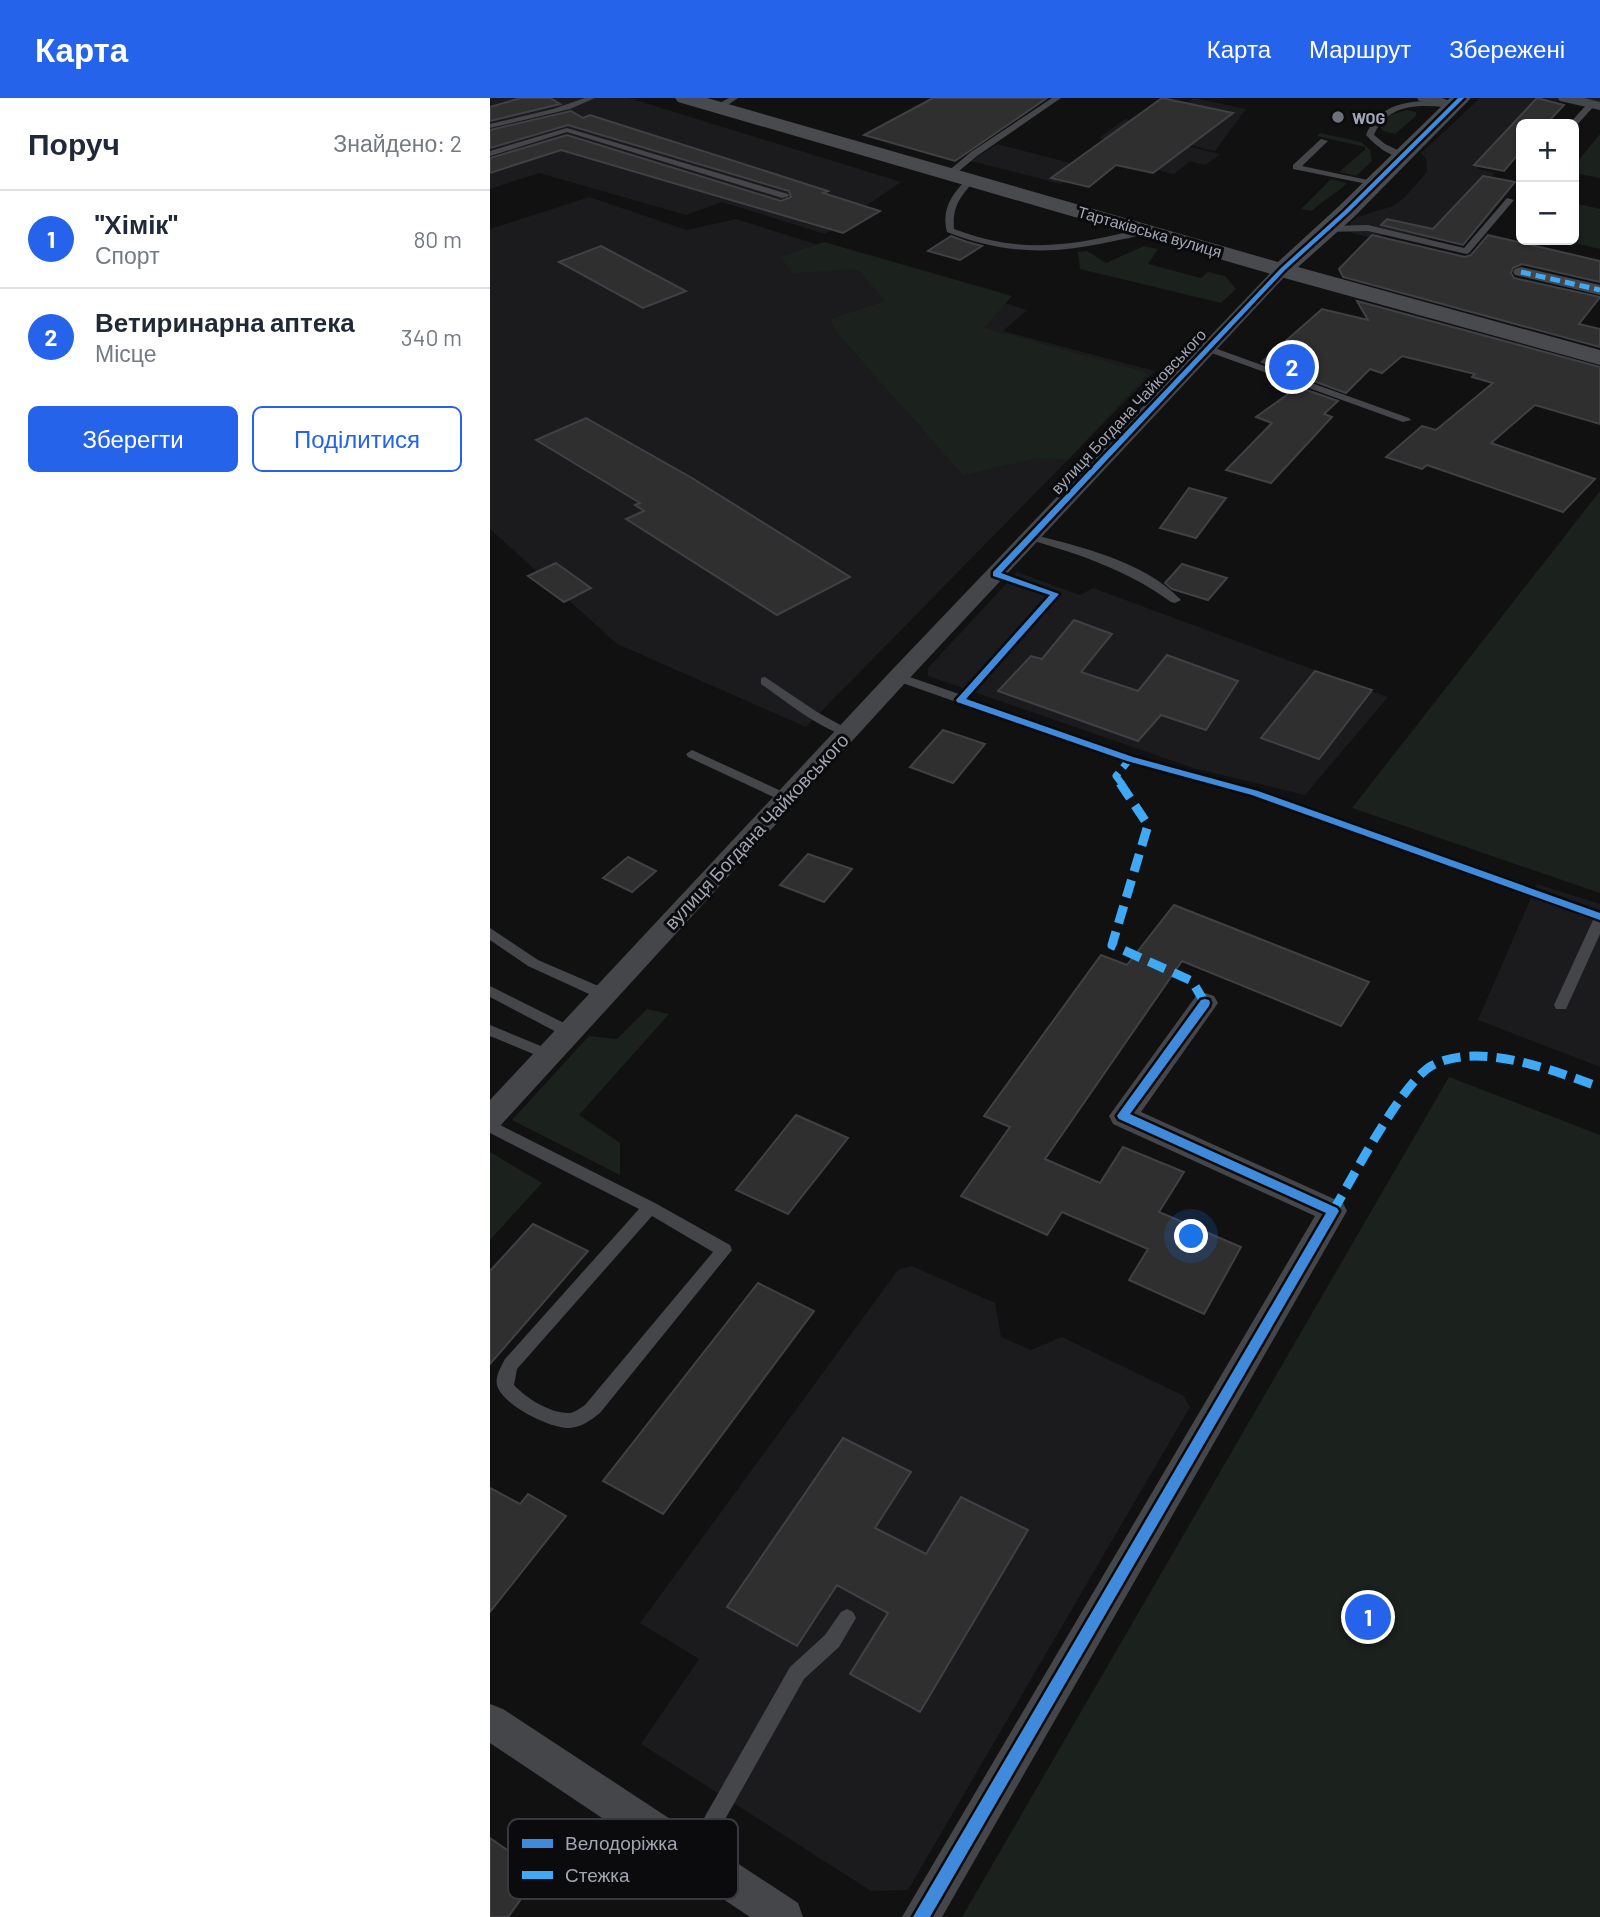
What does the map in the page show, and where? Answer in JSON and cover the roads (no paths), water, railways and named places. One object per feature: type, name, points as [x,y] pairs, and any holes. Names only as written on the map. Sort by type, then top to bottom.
[{"type":"street","points":[[1424,98],[1455,103]]},
{"type":"street","points":[[1565,98],[1596,105]]},
{"type":"street","name":"Тартаківська вулиця","points":[[710,101],[961,177],[1600,358]]},
{"type":"street","points":[[1283,269],[1455,103]]},
{"type":"street","name":"вулиця Богдана Чайковського","points":[[490,1118],[898,677],[1283,269]]},
{"type":"street","points":[[1521,272],[1600,290]]},
{"type":"street","points":[[921,1917],[1333,1211],[1123,1116],[1205,1003]]},
{"type":"street","points":[[490,1722],[636,1819]]},
{"type":"street","points":[[738,1886],[785,1917]]},
{"type":"lane","points":[[490,126],[571,108],[591,98]]},
{"type":"lane","points":[[1056,98],[974,155],[961,177],[959,193],[948,211],[950,230],[989,245],[1037,250],[1147,230]]},
{"type":"lane","points":[[1403,156],[1382,146],[1370,135],[1371,129],[1383,114],[1395,108],[1427,103],[1455,103]]},
{"type":"lane","points":[[1579,119],[1596,105]]},
{"type":"lane","points":[[567,130],[571,108]]},
{"type":"lane","points":[[490,154],[567,130],[785,196]]},
{"type":"lane","points":[[1324,141],[1296,167],[1374,184]]},
{"type":"lane","points":[[1327,229],[1368,228],[1466,251],[1510,200]]},
{"type":"lane","points":[[1209,349],[1406,421]]},
{"type":"lane","points":[[1031,537],[1134,571],[1151,580],[1175,600]]},
{"type":"lane","points":[[960,700],[1055,594],[996,574]]},
{"type":"lane","points":[[898,677],[1130,759],[1255,793],[1600,918],[1561,1005]]},
{"type":"lane","points":[[765,681],[813,715],[847,732]]},
{"type":"lane","points":[[692,754],[786,797]]},
{"type":"lane","points":[[490,933],[533,963],[605,995]]},
{"type":"lane","points":[[490,991],[569,1032]]},
{"type":"lane","points":[[490,1030],[548,1055]]},
{"type":"lane","points":[[490,1126],[650,1207],[724,1250],[594,1408],[582,1417],[567,1421],[553,1417],[515,1397],[506,1388],[505,1376],[511,1364],[650,1207]]},
{"type":"lane","points":[[714,1819],[797,1673],[832,1641],[846,1618]]},
{"type":"place","name":"WOG","points":[[1338,117]]},
{"type":"place","name":"Ветиринарна аптека","points":[[1292,367]]},
{"type":"place","name":"\"Хімік\"","points":[[1368,1617]]}]
